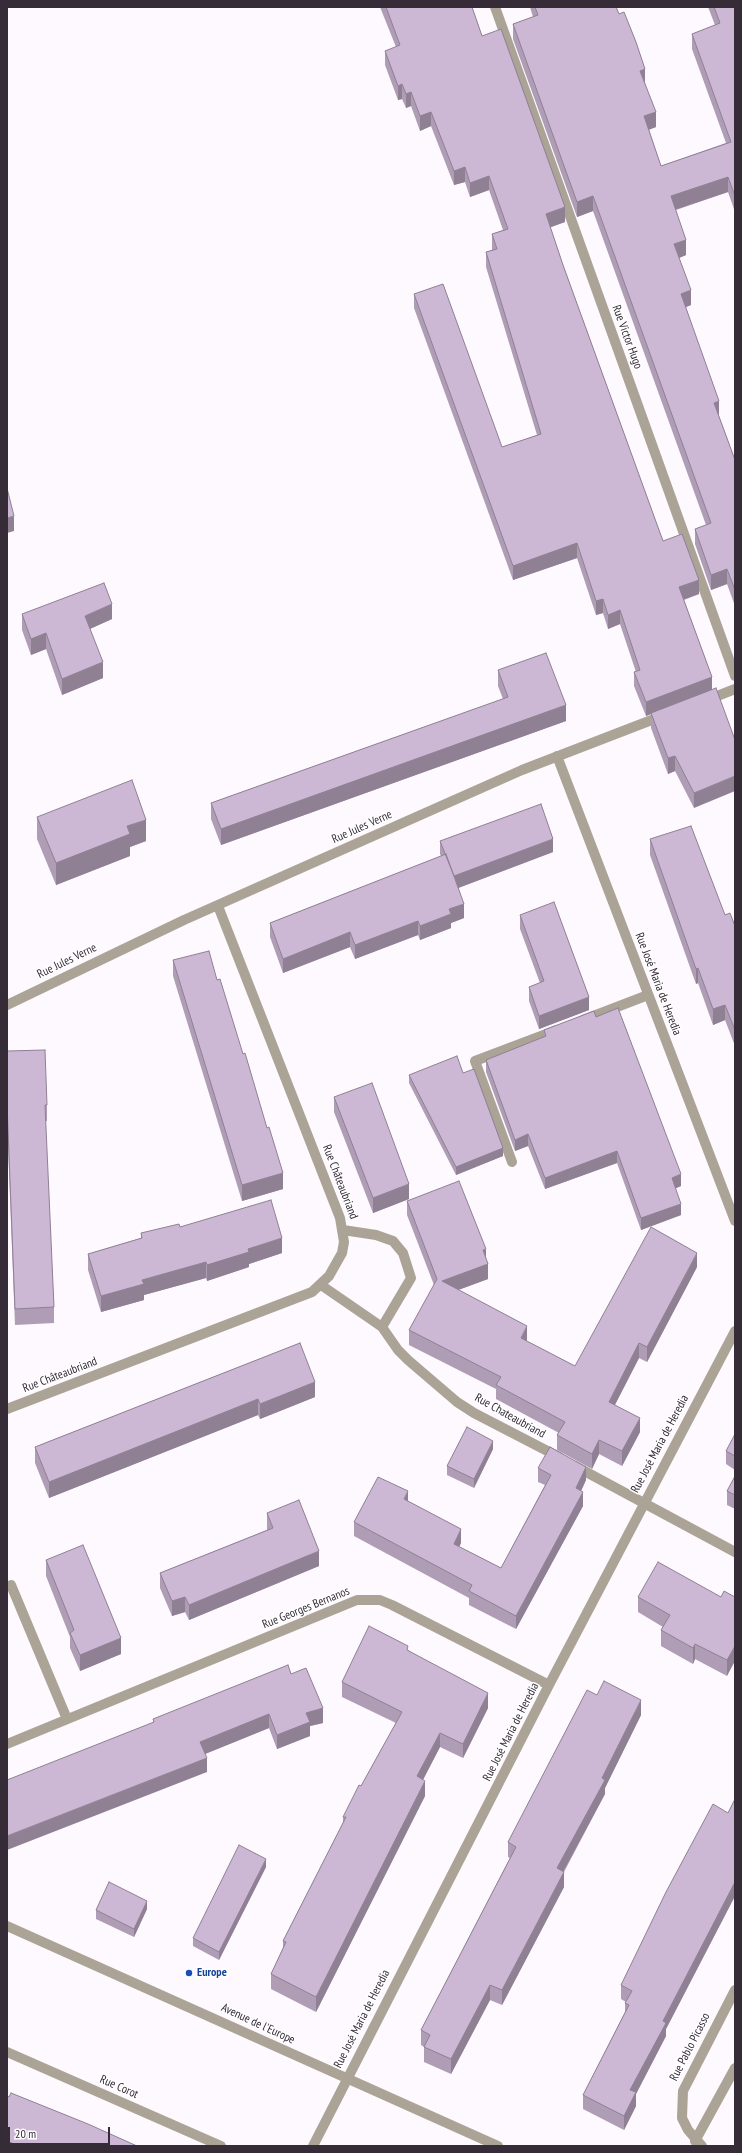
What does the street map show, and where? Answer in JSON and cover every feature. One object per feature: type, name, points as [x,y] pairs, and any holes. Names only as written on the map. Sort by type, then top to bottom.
[{"type":"street","name":"Rue Victor Hugo","points":[[495,7],[735,676]]},
{"type":"street","points":[[698,703],[735,689]]},
{"type":"street","name":"Rue Jules Verne","points":[[7,1005],[218,906],[557,756],[669,714]]},
{"type":"street","name":"Rue José Maria de Heredia","points":[[557,756],[735,1221]]},
{"type":"street","name":"Rue Châteaubriand","points":[[7,1409],[301,1297],[321,1285],[333,1270],[342,1253],[344,1230],[218,906]]},
{"type":"street","points":[[512,1162],[475,1061],[648,995]]},
{"type":"street","points":[[344,1230],[393,1241],[403,1253],[410,1278],[382,1327]]},
{"type":"street","name":"Rue Chateaubriand","points":[[321,1285],[382,1327],[408,1360],[457,1402],[474,1413],[735,1552]]},
{"type":"street","name":"Rue José Maria de Heredia","points":[[313,2146],[549,1685],[735,1331]]},
{"type":"street","points":[[11,1585],[67,1719]]},
{"type":"street","name":"Rue Georges Bernanos","points":[[7,1744],[358,1600],[380,1600],[392,1605],[549,1685]]},
{"type":"street","name":"Avenue de l'Europe","points":[[7,1926],[498,2146]]},
{"type":"street","name":"Rue Pablo Picasso","points":[[735,1990],[683,2091],[682,2118],[688,2130],[699,2143],[735,2068]]},
{"type":"street","name":"Rue Corot","points":[[7,2052],[221,2146]]},
{"type":"building","points":[[386,7],[472,7],[482,36],[501,29],[565,207],[546,214],[563,265],[663,541],[682,534],[699,580],[679,587],[712,677],[646,702],[634,672],[640,670],[620,610],[608,615],[603,599],[596,601],[577,543],[513,566],[414,294],[443,284],[502,447],[541,434],[486,252],[497,249],[492,234],[508,229],[489,176],[470,183],[465,167],[454,171],[431,112],[420,116],[411,92],[406,94],[402,84],[398,86],[385,51],[400,45]]},
{"type":"building","points":[[535,7],[616,7],[619,14],[624,12],[645,69],[640,71],[656,112],[644,116],[661,166],[731,142],[692,34],[720,23],[714,7],[735,7],[735,196],[728,177],[671,196],[686,240],[674,244],[691,290],[681,294],[719,401],[714,403],[735,460],[735,590],[727,569],[711,575],[695,529],[711,523],[593,196],[577,202],[513,24],[538,15]]},
{"type":"building","points":[[7,488],[14,516],[7,518]]},
{"type":"building","points":[[104,583],[112,604],[85,616],[103,662],[62,679],[46,633],[31,639],[22,614]]},
{"type":"building","points":[[546,653],[566,705],[221,829],[211,803],[508,697],[498,670]]},
{"type":"building","points":[[716,688],[735,740],[735,776],[694,793],[675,756],[668,758],[651,713]]},
{"type":"building","points":[[132,780],[146,820],[127,826],[130,834],[56,863],[37,817]]},
{"type":"building","points":[[541,804],[553,839],[454,876],[440,841]]},
{"type":"building","points":[[691,826],[725,915],[730,913],[735,926],[735,1030],[725,1005],[713,1009],[698,968],[696,969],[650,839]]},
{"type":"building","points":[[446,854],[464,904],[449,909],[451,914],[420,926],[418,921],[355,945],[350,932],[283,959],[270,923]]},
{"type":"building","points":[[554,902],[589,997],[539,1016],[529,987],[544,981],[520,915]]},
{"type":"building","points":[[209,951],[217,980],[220,979],[243,1054],[245,1053],[267,1128],[269,1127],[283,1173],[242,1185],[173,960]]},
{"type":"building","points":[[618,1008],[681,1174],[672,1178],[681,1204],[641,1218],[617,1151],[545,1178],[528,1134],[515,1140],[486,1060],[546,1036],[544,1030],[594,1011],[596,1017]]},
{"type":"building","points":[[45,1050],[47,1105],[45,1105],[54,1307],[15,1309],[7,1104],[7,1051]]},
{"type":"building","points":[[457,1056],[463,1073],[474,1069],[503,1148],[456,1167],[409,1075]]},
{"type":"building","points":[[372,1083],[409,1184],[373,1198],[334,1097]]},
{"type":"building","points":[[459,1181],[486,1249],[483,1250],[488,1264],[442,1281],[527,1326],[521,1338],[575,1366],[651,1227],[697,1253],[647,1347],[639,1343],[609,1402],[640,1418],[622,1451],[599,1440],[592,1454],[557,1435],[565,1422],[496,1385],[501,1377],[409,1330],[437,1279],[407,1201]]},
{"type":"building","points":[[271,1200],[282,1238],[248,1249],[249,1252],[207,1265],[206,1262],[142,1280],[144,1284],[101,1296],[88,1254],[142,1238],[141,1233],[179,1224],[180,1227]]},
{"type":"building","points":[[300,1343],[315,1382],[260,1404],[258,1399],[49,1482],[35,1447]]},
{"type":"building","points":[[467,1427],[493,1441],[474,1479],[447,1466]]},
{"type":"building","points":[[735,1434],[735,1456],[726,1451]]},
{"type":"building","points":[[550,1447],[586,1467],[576,1488],[583,1492],[516,1616],[469,1591],[472,1585],[354,1522],[378,1477],[408,1491],[404,1499],[461,1529],[454,1544],[501,1568],[551,1475],[538,1468]]},
{"type":"building","points":[[735,1476],[735,1495],[727,1491]]},
{"type":"building","points":[[299,1500],[319,1551],[189,1605],[185,1597],[172,1601],[160,1573],[273,1528],[267,1513]]},
{"type":"building","points":[[83,1545],[121,1638],[80,1655],[70,1633],[74,1630],[46,1560]]},
{"type":"building","points":[[658,1562],[721,1597],[724,1591],[735,1597],[735,1646],[727,1660],[695,1644],[693,1648],[661,1630],[670,1615],[638,1597]]},
{"type":"building","points":[[369,1626],[408,1646],[407,1650],[488,1693],[463,1744],[440,1733],[417,1776],[425,1781],[316,1997],[271,1974],[286,1942],[283,1941],[346,1817],[343,1817],[359,1785],[361,1786],[402,1712],[342,1682]]},
{"type":"building","points":[[288,1665],[291,1674],[306,1668],[323,1708],[306,1713],[310,1722],[277,1735],[269,1714],[200,1742],[207,1758],[7,1836],[7,1780],[154,1722],[153,1719]]},
{"type":"building","points":[[604,1681],[641,1700],[602,1778],[605,1780],[557,1868],[564,1872],[502,1990],[490,1985],[451,2059],[424,2047],[430,2035],[421,2030],[516,1847],[508,1842],[587,1690],[597,1695]]},
{"type":"building","points":[[735,1799],[735,1882],[663,2021],[666,2023],[630,2090],[636,2092],[624,2116],[583,2095],[629,2005],[625,2003],[632,1991],[621,1985],[666,1892],[713,1804],[728,1813]]},
{"type":"building","points":[[239,1845],[266,1859],[219,1952],[193,1938]]},
{"type":"building","points":[[109,1882],[147,1901],[134,1929],[96,1910]]},
{"type":"building","points":[[11,2093],[88,2124],[137,2146],[19,2146],[7,2141],[7,2096],[9,2097]]},
{"type":"place","name":"Europe","points":[[189,1973]]}]
